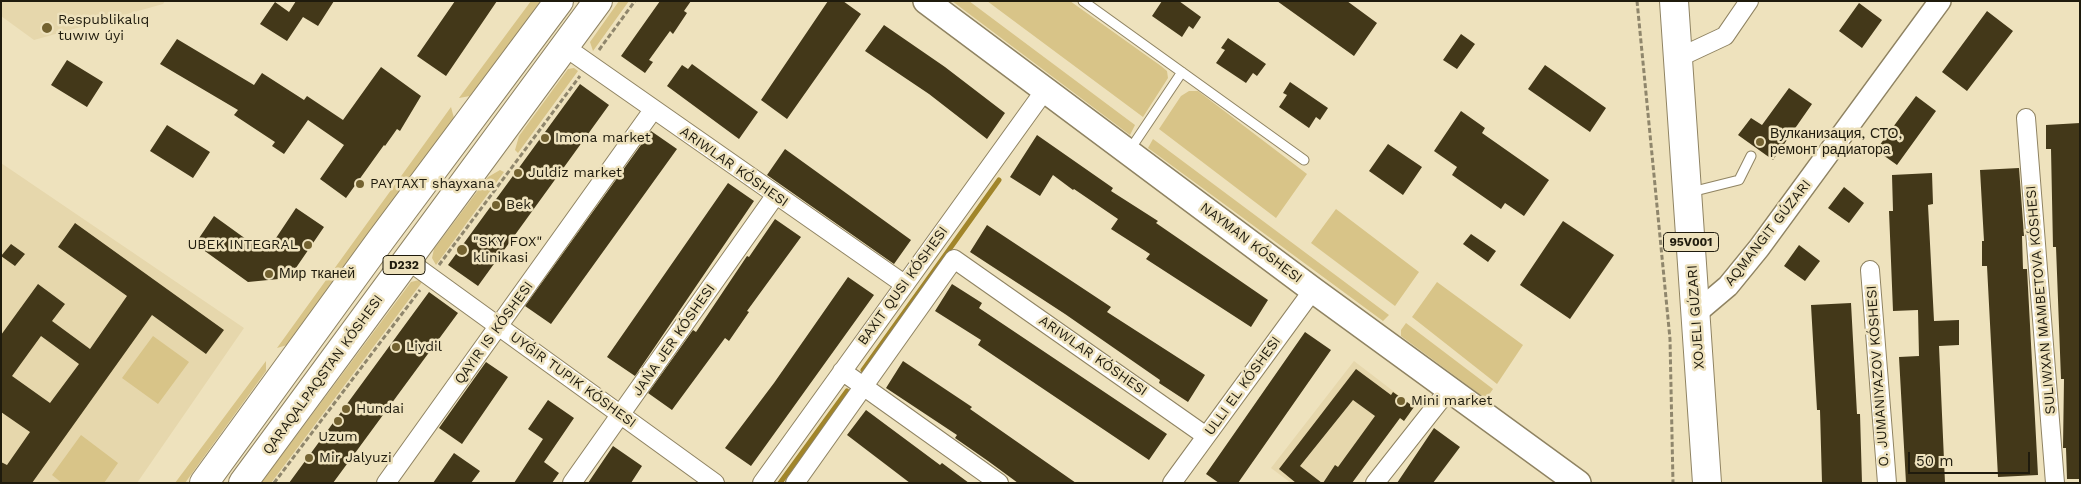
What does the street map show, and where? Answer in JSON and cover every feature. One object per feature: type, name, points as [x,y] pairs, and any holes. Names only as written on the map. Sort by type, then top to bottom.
[{"type":"main road","name":"D232","points":[[204,483],[380,241],[559,1]]},
{"type":"main road","name":"QARAQALPAQSTAN KÓSHESI","points":[[243,483],[598,1]]},
{"type":"main road","name":"NAYMAN KÓSHESI","points":[[926,1],[1313,290],[1450,388],[1572,481]]},
{"type":"main road","name":"95V001","points":[[1674,1],[1707,483]]},
{"type":"street","points":[[1678,58],[1725,36],[1749,1]]},
{"type":"street","points":[[1696,313],[1728,286],[1758,248],[1940,1]]},
{"type":"street","points":[[565,47],[775,196],[904,284]]},
{"type":"street","points":[[762,483],[1045,90]]},
{"type":"street","points":[[386,483],[653,110]]},
{"type":"street","points":[[2026,118],[2055,483]]},
{"type":"street","name":"JAŃA JER KÓSHESI","points":[[572,483],[775,196]]},
{"type":"street","points":[[795,483],[954,259],[1206,436]]},
{"type":"street","points":[[408,260],[715,483]]},
{"type":"street","name":"O. JUMANIYAZOV KÓSHESI","points":[[1870,270],[1887,483]]},
{"type":"street","points":[[1172,483],[1313,290]]},
{"type":"street","points":[[842,372],[999,483]]},
{"type":"street","points":[[1375,483],[1450,388]]},
{"type":"lane","points":[[1083,1],[1304,160]]},
{"type":"lane","points":[[1129,152],[1182,72]]},
{"type":"lane","points":[[1688,192],[1739,180],[1751,156]]},
{"type":"path","points":[[274,483],[635,1]]},
{"type":"path","points":[[1637,1],[1670,339],[1673,483]]},
{"type":"shaded area","name":"Respublikalıq tuwıw úyi","points":[[1,1],[165,1],[163,4],[34,40],[1,16]]},
{"type":"shaded area","points":[[531,1],[541,1],[470,96],[459,98]]},
{"type":"shaded area","points":[[619,1],[629,1],[593,51],[590,42]]},
{"type":"shaded area","points":[[952,1],[969,1],[1135,125],[1130,135]]},
{"type":"shaded area","points":[[987,1],[1070,1],[1161,66],[1167,71],[1168,78],[1143,117]]},
{"type":"shaded area","points":[[574,68],[578,71],[518,153],[515,150],[519,136],[568,69]]},
{"type":"shaded area","points":[[1189,91],[1198,91],[1307,174],[1276,218],[1159,129],[1181,96]]},
{"type":"shaded area","points":[[451,107],[454,118],[287,345],[277,348]]},
{"type":"shaded area","points":[[1153,139],[1389,315],[1383,321],[1148,148]]},
{"type":"shaded area","points":[[1,163],[244,328],[137,483],[1,483]]},
{"type":"shaded area","points":[[500,170],[504,172],[436,265],[432,258],[434,249],[488,177]]},
{"type":"shaded area","points":[[1336,209],[1419,272],[1395,306],[1311,243]]},
{"type":"shaded area","points":[[423,281],[271,483],[261,483],[411,282]]},
{"type":"shaded area","points":[[1437,282],[1523,345],[1497,384],[1412,317]]},
{"type":"shaded area","points":[[1406,323],[1493,389],[1486,399],[1401,336],[1401,330]]},
{"type":"shaded area","points":[[153,336],[189,362],[158,404],[122,378]]},
{"type":"shaded area","points":[[266,361],[266,371],[185,483],[175,483]]},
{"type":"shaded area","points":[[1354,361],[1414,407],[1404,421],[1400,418],[1352,483],[1291,483],[1271,468]]},
{"type":"shaded area","points":[[81,435],[118,463],[104,483],[62,483],[52,475]]},
{"type":"building","points":[[296,1],[334,1],[318,26],[303,17],[287,41],[260,24],[275,2],[289,12]]},
{"type":"building","points":[[455,1],[497,1],[446,76],[417,56]]},
{"type":"building","points":[[660,1],[691,1],[684,11],[687,13],[673,34],[670,31],[649,60],[653,62],[645,73],[621,56]]},
{"type":"building","points":[[828,1],[843,1],[861,14],[787,119],[761,100]]},
{"type":"building","points":[[1162,1],[1179,1],[1201,17],[1193,29],[1189,26],[1182,37],[1152,16]]},
{"type":"building","points":[[1277,1],[1347,1],[1377,23],[1354,56]]},
{"type":"building","points":[[1859,3],[1882,20],[1862,48],[1839,31]]},
{"type":"building","points":[[1987,11],[2013,31],[1967,91],[1942,72]]},
{"type":"building","points":[[884,25],[945,67],[1005,113],[987,139],[929,94],[865,51]]},
{"type":"building","points":[[1461,34],[1475,44],[1457,69],[1443,60]]},
{"type":"building","points":[[1228,38],[1266,64],[1257,76],[1253,73],[1246,83],[1216,63],[1225,50],[1221,48]]},
{"type":"building","points":[[177,39],[254,85],[262,73],[304,100],[307,96],[343,120],[381,67],[421,96],[400,131],[397,129],[384,145],[346,198],[320,179],[344,145],[308,120],[284,154],[272,146],[275,142],[234,115],[238,110],[160,64]]},
{"type":"building","points":[[67,60],[103,82],[87,107],[51,85]]},
{"type":"building","points":[[692,64],[758,112],[739,139],[667,86],[682,65],[688,69]]},
{"type":"building","points":[[1545,65],[1606,108],[1590,132],[1528,89]]},
{"type":"building","points":[[1290,82],[1328,108],[1320,120],[1316,117],[1309,128],[1279,107],[1287,95],[1283,93]]},
{"type":"building","points":[[580,84],[609,105],[478,286],[448,265]]},
{"type":"building","points":[[1789,88],[1812,104],[1773,160],[1738,135],[1751,118],[1762,125]]},
{"type":"building","points":[[1916,96],[1936,111],[1897,165],[1876,150]]},
{"type":"building","points":[[1461,111],[1485,128],[1482,133],[1549,180],[1524,216],[1505,203],[1501,209],[1452,175],[1457,167],[1434,151]]},
{"type":"building","points":[[2080,123],[2080,479],[2067,479],[2066,448],[2063,448],[2064,379],[2061,379],[2056,247],[2053,247],[2051,149],[2046,149],[2046,125]]},
{"type":"building","points":[[167,125],[210,152],[193,178],[150,151]]},
{"type":"building","points":[[651,131],[677,149],[551,324],[525,306]]},
{"type":"building","points":[[1037,135],[1113,188],[1111,191],[1158,221],[1156,223],[1268,300],[1251,327],[1146,259],[1150,254],[1111,229],[1118,219],[1053,175],[1040,196],[1010,177]]},
{"type":"building","points":[[1388,144],[1422,167],[1403,195],[1369,171]]},
{"type":"building","points":[[785,149],[911,240],[894,264],[767,175]]},
{"type":"building","points":[[2019,168],[2024,236],[2022,236],[2023,269],[2027,269],[2038,475],[1998,477],[1987,266],[1982,266],[1982,241],[1984,241],[1980,170]]},
{"type":"building","points":[[1932,173],[1933,204],[1928,205],[1934,321],[1959,320],[1959,345],[1939,346],[1945,483],[1906,483],[1899,357],[1919,356],[1918,310],[1893,311],[1889,211],[1893,211],[1892,175]]},
{"type":"building","points":[[728,183],[754,201],[635,376],[607,357]]},
{"type":"building","points":[[1844,187],[1864,203],[1849,223],[1828,208]]},
{"type":"building","points":[[296,208],[324,227],[289,278],[248,282],[195,244],[214,216],[257,247],[270,247]]},
{"type":"building","points":[[775,219],[801,237],[747,311],[749,312],[729,341],[725,338],[672,410],[648,393],[693,330],[696,332],[747,256],[749,257]]},
{"type":"building","points":[[1563,221],[1614,255],[1570,319],[1520,285]]},
{"type":"building","points":[[75,223],[224,330],[206,354],[152,315],[32,483],[1,483],[1,462],[7,465],[30,432],[1,412],[1,335],[38,284],[65,304],[52,321],[90,349],[127,296],[58,247]],"holes":[[[41,336],[79,364],[50,403],[12,376]]]},
{"type":"building","points":[[987,225],[1111,307],[1107,312],[1205,375],[1188,402],[1159,383],[1160,380],[1065,314],[970,252]]},
{"type":"building","points":[[1471,234],[1496,251],[1488,262],[1463,244]]},
{"type":"building","points":[[11,244],[25,254],[15,266],[1,256]]},
{"type":"building","points":[[1799,245],[1820,261],[1805,281],[1784,266]]},
{"type":"building","points":[[848,277],[874,295],[751,466],[725,448],[774,383]]},
{"type":"building","points":[[952,284],[982,303],[979,308],[1167,434],[1149,460],[978,345],[981,340],[935,311]]},
{"type":"building","points":[[429,292],[458,313],[333,483],[289,483]]},
{"type":"building","points":[[1851,303],[1857,414],[1860,414],[1862,483],[1822,483],[1820,410],[1817,410],[1811,305]]},
{"type":"building","points":[[1305,332],[1331,350],[1238,483],[1219,483],[1206,474]]},
{"type":"building","points":[[903,361],[972,407],[970,409],[1076,483],[1018,483],[955,438],[957,435],[886,388]]},
{"type":"building","points":[[486,362],[508,377],[462,444],[439,428]]},
{"type":"building","points":[[1356,369],[1391,395],[1393,392],[1414,407],[1404,421],[1400,418],[1352,483],[1323,483],[1335,465],[1338,467],[1375,416],[1353,400],[1300,466],[1322,483],[1296,483],[1279,469]]},
{"type":"building","points":[[548,400],[574,418],[544,462],[559,473],[552,483],[514,483],[543,439],[528,429]]},
{"type":"building","points":[[866,410],[940,465],[942,463],[969,483],[910,483],[847,435]]},
{"type":"building","points":[[1434,428],[1460,447],[1433,483],[1397,483]]},
{"type":"building","points":[[613,446],[642,466],[631,483],[588,483]]},
{"type":"building","points":[[454,453],[480,471],[471,483],[433,483]]},
{"type":"waterway","points":[[863,370],[999,180]]},
{"type":"waterway","points":[[780,483],[847,391]]},
{"type":"place","name":"Respublikalıq tuwıw úyi","points":[[47,28]]},
{"type":"place","name":"Imona market","points":[[545,138]]},
{"type":"place","name":"Вулканизация, СТО, ремонт радиатора","points":[[1760,142]]},
{"type":"place","name":"Juldiz market","points":[[518,173]]},
{"type":"place","name":"PAYTAXT shayxana","points":[[360,184]]},
{"type":"place","name":"Bek","points":[[496,205]]},
{"type":"place","name":"UBEK INTEGRAL","points":[[308,245]]},
{"type":"place","name":"\"SKY FOX\" klinikasi","points":[[462,250]]},
{"type":"place","name":"Мир тканей","points":[[269,274]]},
{"type":"place","name":"Liydil","points":[[396,347]]},
{"type":"place","name":"Mini market","points":[[1401,401]]},
{"type":"place","name":"Hundai","points":[[346,409]]},
{"type":"place","name":"Uzum","points":[[338,421]]},
{"type":"place","name":"Mir Jalyuzi","points":[[309,458]]}]
